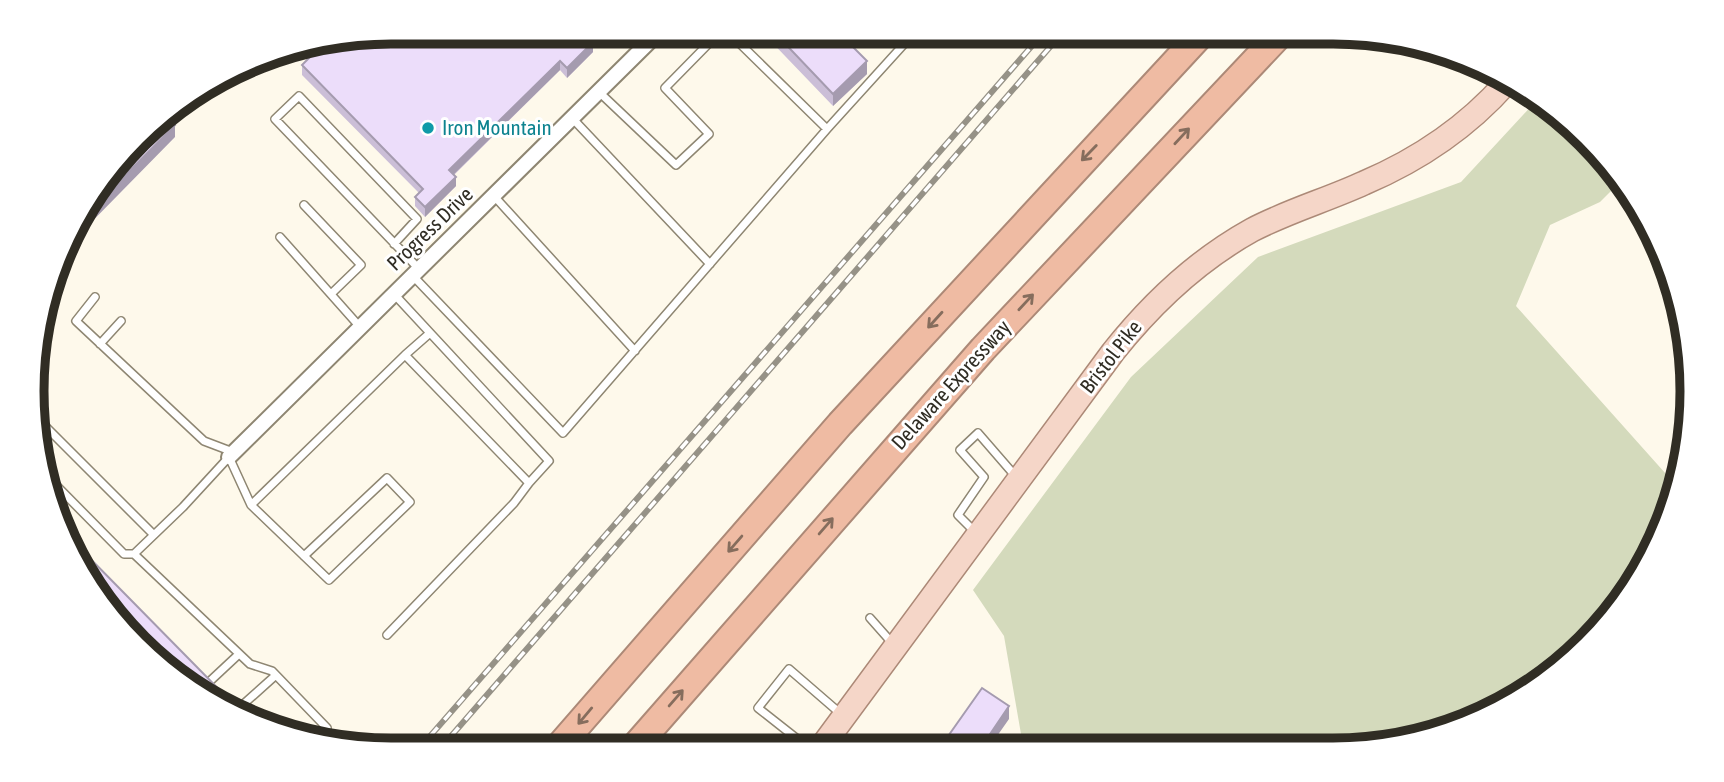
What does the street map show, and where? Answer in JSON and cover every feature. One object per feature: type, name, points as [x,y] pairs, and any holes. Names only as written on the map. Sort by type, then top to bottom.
[{"type":"highway","points":[[565,738],[840,424],[1192,44]]},
{"type":"highway","name":"Delaware Expressway","points":[[643,738],[983,349],[1271,44]]},
{"type":"main road","name":"Bristol Pike","points":[[828,738],[1127,334],[1155,302],[1218,251],[1260,226],[1366,183],[1410,161],[1465,122],[1502,87]]},
{"type":"street","name":"Progress Drive","points":[[231,454],[573,118],[642,44]]},
{"type":"lane","points":[[599,92],[676,165],[709,134],[665,88],[708,44]]},
{"type":"lane","points":[[740,44],[827,129]]},
{"type":"lane","points":[[394,244],[417,219],[299,96],[275,119],[394,244],[416,272],[563,432],[904,44]]},
{"type":"lane","points":[[573,118],[710,264]]},
{"type":"lane","points":[[494,196],[635,351]]},
{"type":"lane","points":[[304,205],[361,265],[331,294]]},
{"type":"lane","points":[[280,237],[360,327]]},
{"type":"lane","points":[[387,635],[514,503],[549,461],[394,294]]},
{"type":"lane","points":[[95,297],[76,321],[204,441],[231,454],[251,505],[304,556],[329,580],[410,502],[387,478],[304,556]]},
{"type":"lane","points":[[100,344],[121,321]]},
{"type":"lane","points":[[251,505],[430,332]]},
{"type":"lane","points":[[405,355],[529,483]]},
{"type":"lane","points":[[46,427],[153,534]]},
{"type":"lane","points":[[978,535],[958,515],[984,477],[960,450],[978,433],[1018,480]]},
{"type":"lane","points":[[134,554],[183,507],[231,454]]},
{"type":"lane","points":[[58,487],[124,554],[134,554],[250,664],[272,671],[327,728]]},
{"type":"lane","points":[[870,618],[895,647]]},
{"type":"lane","points":[[209,682],[239,654]]},
{"type":"lane","points":[[796,738],[758,708],[789,668],[844,717]]},
{"type":"lane","points":[[243,705],[276,675]]},
{"type":"green space","points":[[1531,106],[1579,145],[1614,188],[1600,202],[1550,225],[1516,306],[1669,477],[1654,524],[1634,565],[1594,620],[1562,652],[1507,692],[1445,720],[1401,732],[1356,738],[1019,738],[1021,734],[1004,636],[973,590],[1131,377],[1258,257],[1461,182]]},
{"type":"building","name":"Iron Mountain","points":[[368,44],[591,44],[567,68],[560,61],[449,170],[456,177],[425,207],[415,197],[423,189],[302,65],[315,52]]},
{"type":"building","points":[[785,44],[850,44],[867,61],[833,94]]},
{"type":"building","points":[[172,122],[175,125],[101,200],[145,145]]},
{"type":"building","points":[[83,552],[226,696],[198,680],[145,637],[102,584]]},
{"type":"building","points":[[982,688],[1009,706],[987,738],[947,738]]},
{"type":"railway","points":[[428,738],[1034,44]]},
{"type":"railway","points":[[449,738],[1053,44]]},
{"type":"place","name":"Iron Mountain","points":[[428,128]]}]
